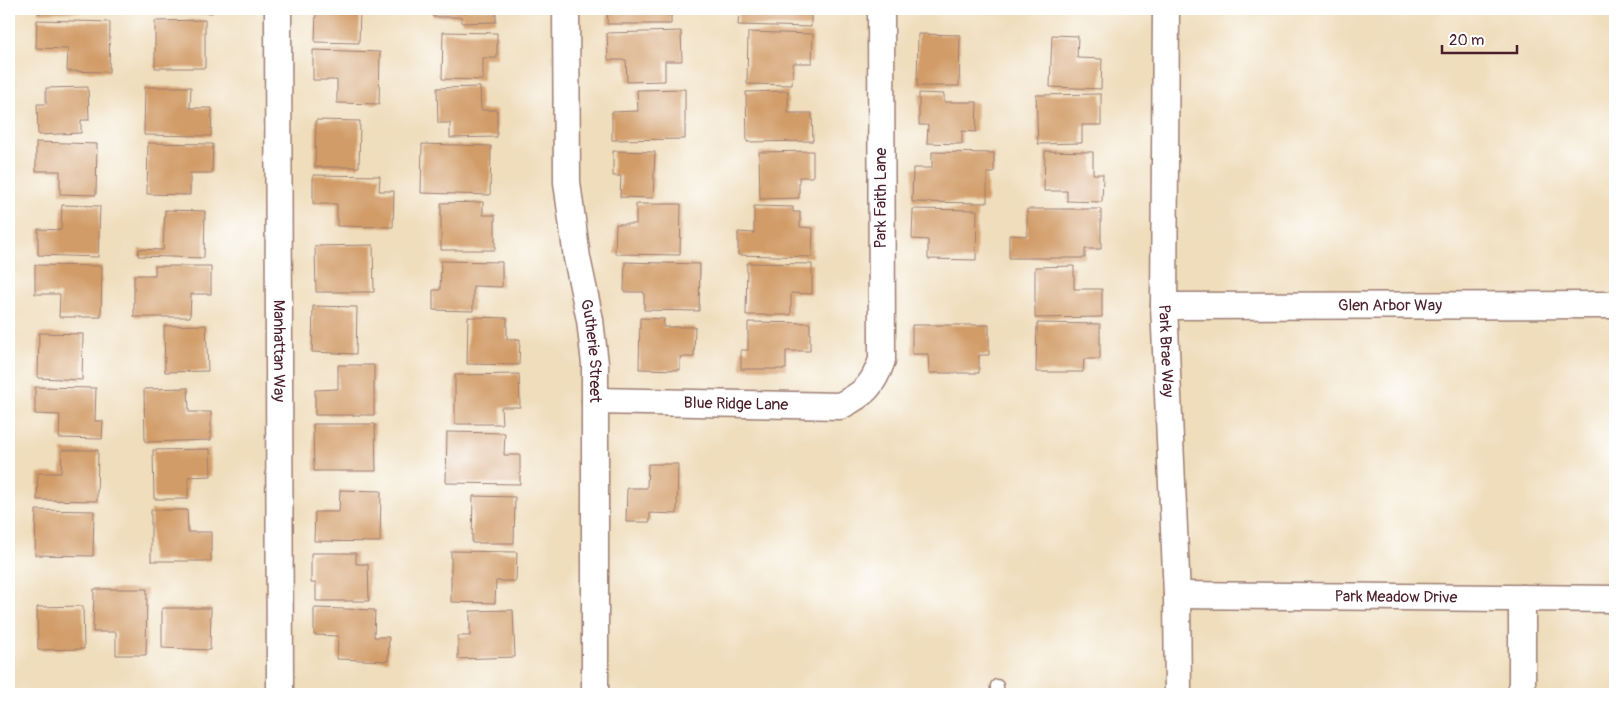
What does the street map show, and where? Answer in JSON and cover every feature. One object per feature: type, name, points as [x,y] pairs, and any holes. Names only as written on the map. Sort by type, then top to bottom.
[{"type":"street","name":"Manhattan Way","points":[[278,9],[280,694]]},
{"type":"street","name":"Gutherie Street","points":[[566,9],[567,182],[577,258],[590,320],[595,364],[595,694]]},
{"type":"street","name":"Park Faith Lane","points":[[871,385],[882,360],[881,9]]},
{"type":"street","name":"Park Brae Way","points":[[1166,9],[1164,306],[1178,595],[1178,694]]},
{"type":"street","name":"Glen Arbor Way","points":[[1164,306],[1615,305]]},
{"type":"street","name":"Blue Ridge Lane","points":[[595,401],[840,406],[857,398],[871,385]]},
{"type":"street","name":"Park Meadow Drive","points":[[1178,595],[1615,599]]},
{"type":"street","points":[[1522,598],[1522,694]]},
{"type":"building","points":[[38,9],[83,9],[83,12],[38,13]]},
{"type":"building","points":[[145,9],[213,9],[212,13],[145,11]]},
{"type":"building","points":[[316,9],[360,9],[359,43],[315,42]]},
{"type":"building","points":[[432,9],[496,9],[496,22],[462,23],[462,17],[433,17]]},
{"type":"building","points":[[608,9],[671,9],[671,24],[607,24]]},
{"type":"building","points":[[739,9],[811,9],[811,27],[738,25]]},
{"type":"building","points":[[37,20],[110,22],[109,72],[67,71],[68,49],[36,48]]},
{"type":"building","points":[[205,20],[205,68],[155,68],[155,21]]},
{"type":"building","points":[[681,31],[682,61],[665,61],[665,81],[627,82],[626,60],[608,60],[607,33]]},
{"type":"building","points":[[443,32],[497,33],[497,58],[483,58],[483,80],[442,79]]},
{"type":"building","points":[[748,32],[813,34],[812,63],[793,63],[792,85],[747,84]]},
{"type":"building","points":[[918,34],[960,35],[959,86],[917,86]]},
{"type":"building","points":[[1052,35],[1078,36],[1077,58],[1102,59],[1101,89],[1050,87]]},
{"type":"building","points":[[313,50],[380,52],[379,104],[337,103],[337,80],[313,80]]},
{"type":"building","points":[[88,87],[89,120],[81,120],[81,133],[38,135],[37,104],[46,104],[46,88]]},
{"type":"building","points":[[145,87],[191,87],[190,108],[212,108],[211,136],[144,135]]},
{"type":"building","points":[[480,87],[481,110],[497,110],[497,137],[450,138],[450,123],[438,123],[437,88]]},
{"type":"building","points":[[685,89],[685,139],[612,140],[612,112],[638,111],[637,90]]},
{"type":"building","points":[[788,91],[788,113],[812,113],[813,141],[747,142],[746,92]]},
{"type":"building","points":[[919,93],[944,94],[944,102],[977,102],[976,132],[962,131],[962,144],[927,143],[928,125],[919,125]]},
{"type":"building","points":[[1101,94],[1101,125],[1082,125],[1082,143],[1038,144],[1036,95]]},
{"type":"building","points":[[316,120],[360,121],[359,167],[315,167]]},
{"type":"building","points":[[36,142],[97,144],[96,195],[60,194],[60,171],[36,171]]},
{"type":"building","points":[[148,143],[213,144],[212,173],[190,173],[190,195],[147,194]]},
{"type":"building","points":[[422,144],[491,146],[490,195],[421,193]]},
{"type":"building","points":[[613,151],[655,152],[653,198],[620,197],[621,176],[613,176]]},
{"type":"building","points":[[813,151],[813,177],[799,177],[799,198],[760,199],[759,152]]},
{"type":"building","points":[[1045,151],[1093,152],[1093,174],[1103,174],[1102,202],[1067,201],[1067,191],[1044,191]]},
{"type":"building","points":[[932,152],[994,153],[994,173],[987,173],[987,203],[912,202],[913,168],[932,168]]},
{"type":"building","points":[[313,175],[380,176],[379,191],[394,191],[393,227],[337,226],[337,204],[313,204]]},
{"type":"building","points":[[483,202],[483,215],[495,215],[495,250],[441,250],[441,203]]},
{"type":"building","points":[[636,204],[681,204],[680,255],[615,254],[616,224],[636,224]]},
{"type":"building","points":[[62,205],[100,206],[98,257],[38,255],[38,229],[61,230]]},
{"type":"building","points":[[754,206],[793,207],[793,212],[800,212],[800,227],[813,228],[812,257],[738,255],[738,232],[754,233]]},
{"type":"building","points":[[913,209],[977,210],[976,260],[928,259],[928,240],[912,239]]},
{"type":"building","points":[[1027,209],[1101,209],[1101,249],[1085,249],[1085,258],[1009,258],[1009,235],[1027,236]]},
{"type":"building","points":[[165,210],[205,211],[204,258],[138,256],[139,249],[163,250]]},
{"type":"building","points":[[373,245],[374,292],[316,292],[315,246]]},
{"type":"building","points":[[441,261],[502,262],[502,287],[473,286],[473,311],[433,310],[433,290],[440,290]]},
{"type":"building","points":[[625,262],[700,264],[699,311],[644,310],[644,292],[624,292]]},
{"type":"building","points":[[747,263],[812,264],[812,294],[791,293],[791,315],[746,315]]},
{"type":"building","points":[[35,265],[102,266],[101,317],[59,317],[60,294],[35,294]]},
{"type":"building","points":[[155,266],[211,266],[211,294],[191,294],[190,317],[134,317],[134,275],[155,275]]},
{"type":"building","points":[[1074,266],[1074,289],[1102,289],[1102,317],[1035,318],[1035,267]]},
{"type":"building","points":[[313,306],[357,307],[356,354],[312,352]]},
{"type":"building","points":[[468,317],[507,318],[507,339],[520,339],[519,365],[467,364]]},
{"type":"building","points":[[640,318],[664,319],[663,327],[695,327],[694,357],[680,357],[680,370],[639,369]]},
{"type":"building","points":[[748,322],[810,323],[810,351],[786,351],[786,369],[741,369],[741,350],[748,350]]},
{"type":"building","points":[[1037,323],[1100,324],[1100,359],[1084,359],[1083,372],[1036,372]]},
{"type":"building","points":[[206,325],[208,371],[165,372],[164,326]]},
{"type":"building","points":[[912,325],[989,325],[989,355],[979,355],[979,373],[929,373],[928,354],[912,354]]},
{"type":"building","points":[[39,333],[83,334],[82,380],[38,378]]},
{"type":"building","points":[[338,365],[374,365],[374,415],[315,415],[315,390],[338,389]]},
{"type":"building","points":[[519,374],[520,407],[501,407],[502,424],[455,424],[455,375]]},
{"type":"building","points":[[35,387],[96,388],[95,421],[103,421],[102,439],[59,438],[60,415],[35,414]]},
{"type":"building","points":[[188,388],[189,412],[211,412],[211,440],[145,442],[144,389]]},
{"type":"building","points":[[313,424],[375,424],[376,471],[314,471]]},
{"type":"building","points":[[447,432],[505,433],[504,455],[520,455],[520,484],[446,483]]},
{"type":"building","points":[[210,449],[211,476],[188,477],[188,499],[154,499],[153,450]]},
{"type":"building","points":[[62,450],[98,450],[97,501],[37,500],[38,473],[61,473]]},
{"type":"building","points":[[648,464],[678,464],[677,514],[650,513],[650,522],[626,522],[627,488],[647,488]]},
{"type":"building","points":[[340,490],[381,491],[380,542],[314,541],[315,512],[339,512]]},
{"type":"building","points":[[473,496],[515,497],[514,543],[472,543]]},
{"type":"building","points":[[36,510],[94,511],[93,556],[35,555]]},
{"type":"building","points":[[151,510],[187,510],[188,532],[211,532],[211,561],[151,561]]},
{"type":"building","points":[[451,551],[517,552],[516,581],[496,581],[495,603],[451,602]]},
{"type":"building","points":[[311,553],[356,553],[356,564],[368,564],[369,601],[316,601],[316,583],[311,583]]},
{"type":"building","points":[[94,589],[147,589],[146,655],[116,655],[116,632],[93,632]]},
{"type":"building","points":[[83,606],[84,649],[38,650],[37,607]]},
{"type":"building","points":[[162,608],[211,608],[210,650],[162,648]]},
{"type":"building","points":[[314,608],[375,610],[374,637],[389,637],[388,661],[337,659],[338,636],[314,635]]},
{"type":"building","points":[[513,610],[515,657],[458,659],[458,636],[470,636],[470,611]]}]
